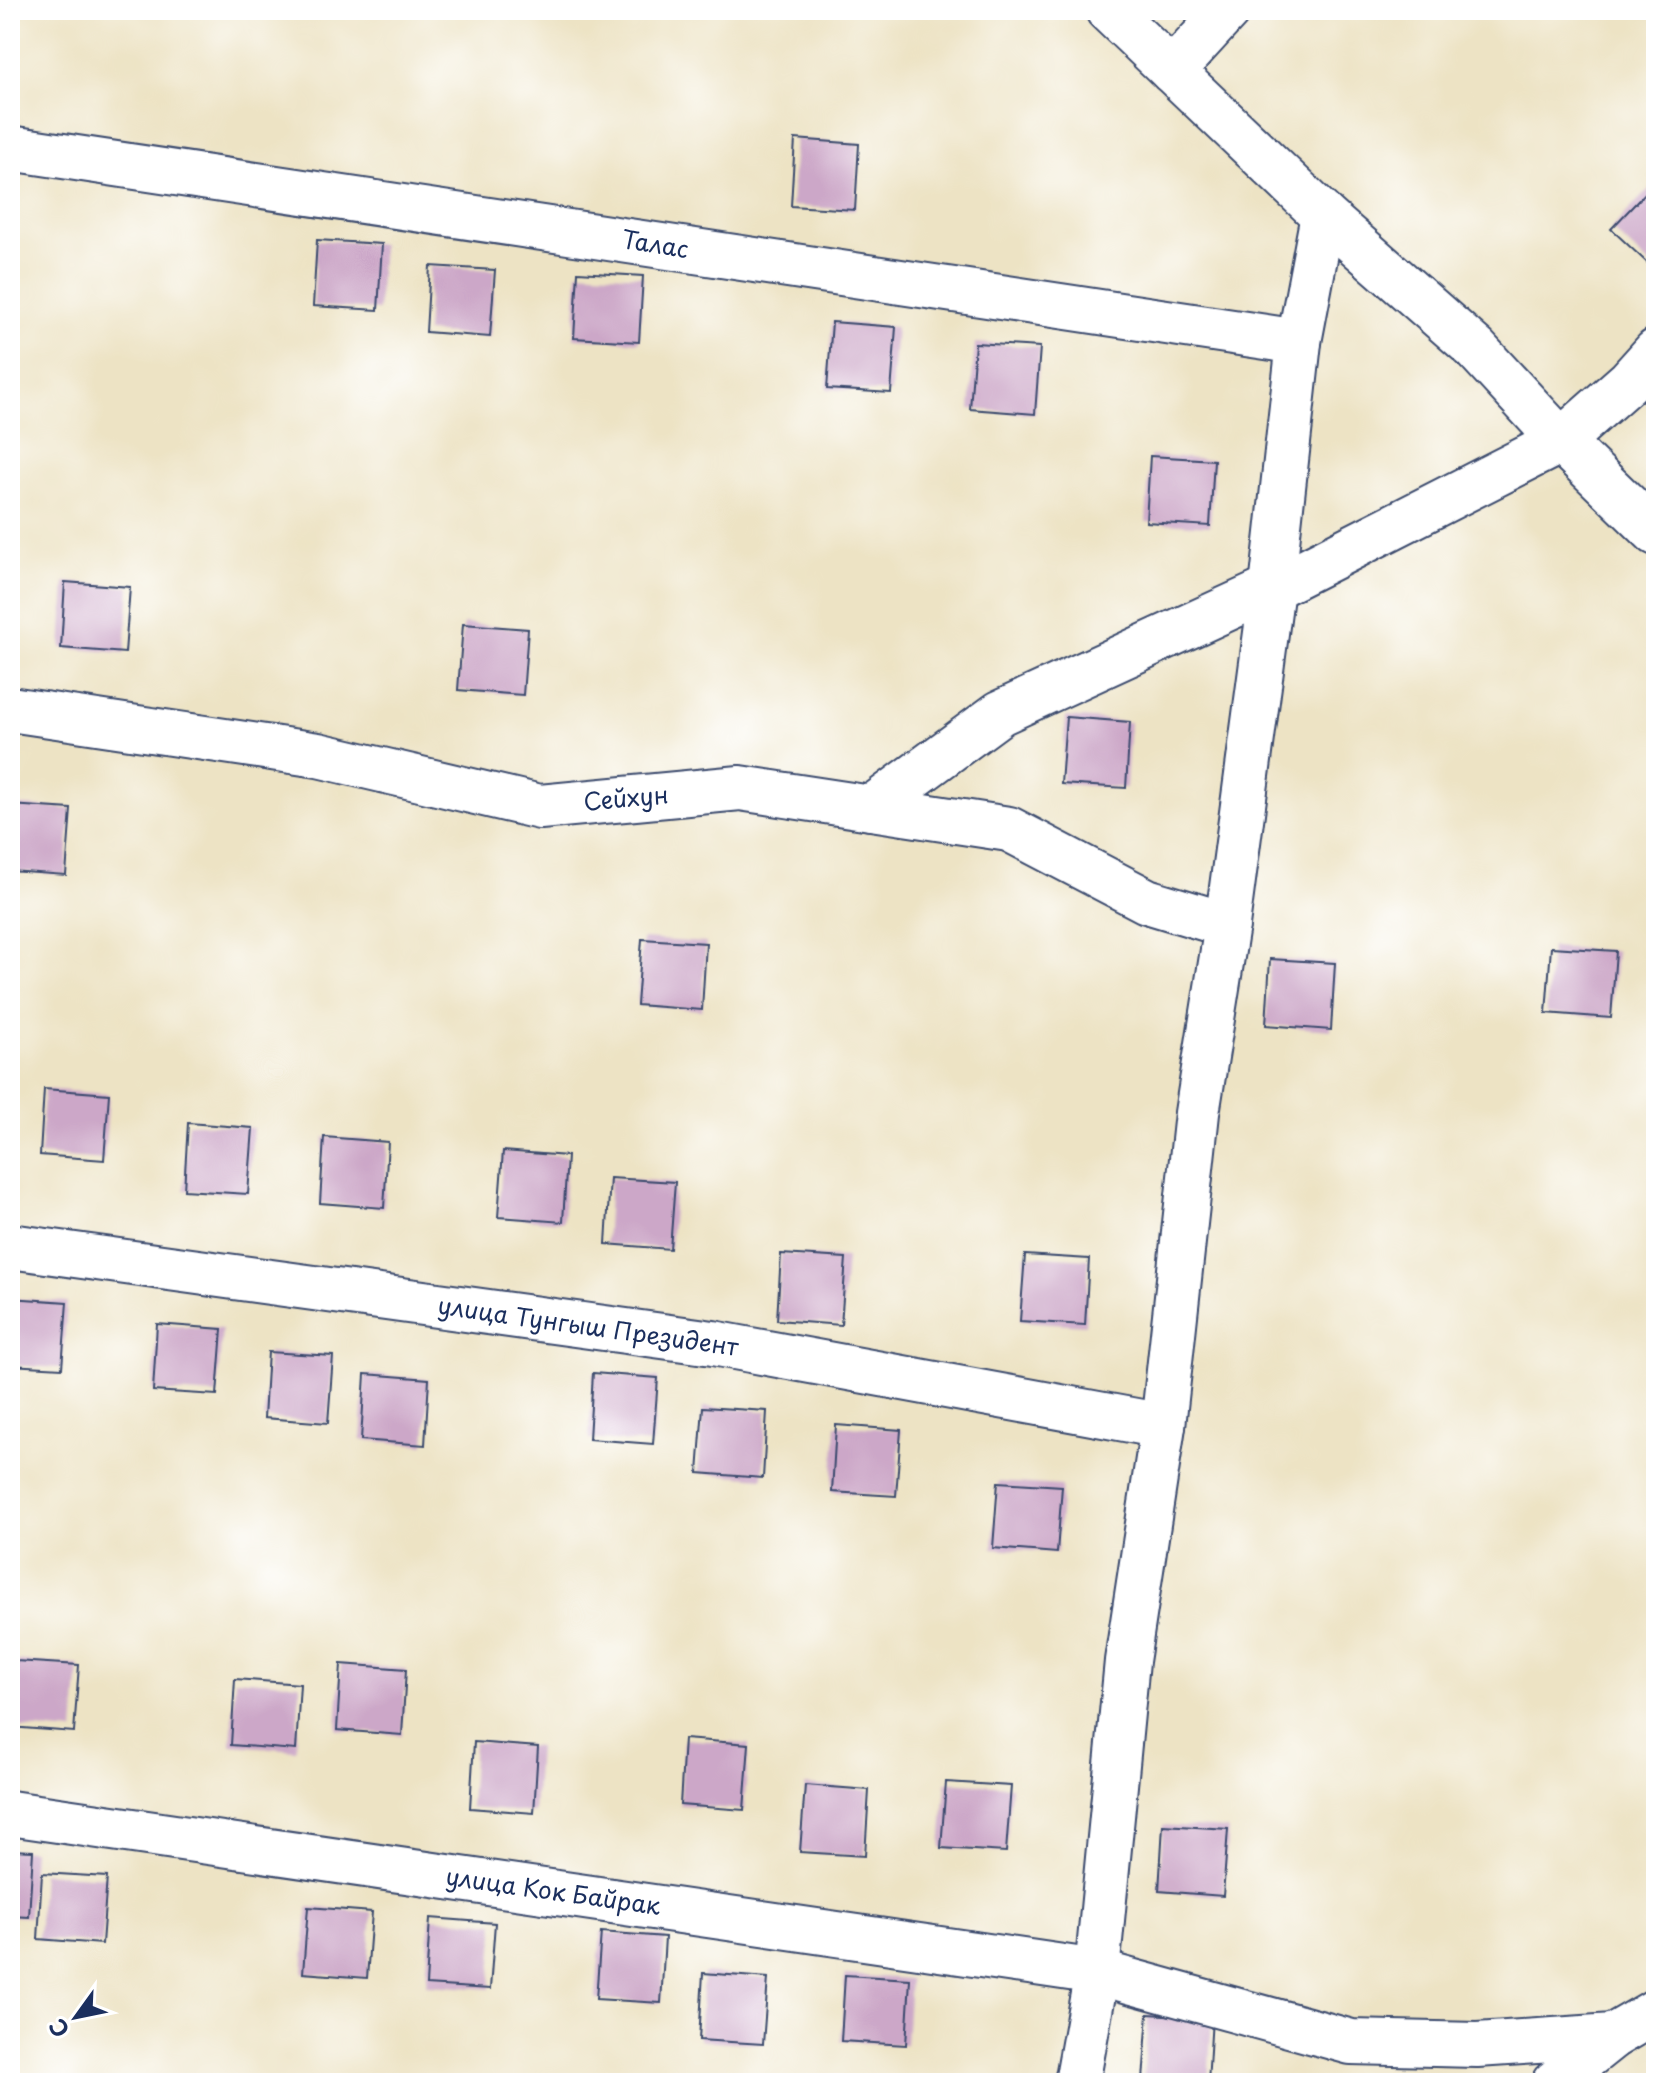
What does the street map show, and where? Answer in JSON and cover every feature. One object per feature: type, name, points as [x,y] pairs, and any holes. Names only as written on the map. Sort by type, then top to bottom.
[{"type":"street","points":[[1108,10],[1323,215],[1476,349],[1561,441],[1656,533]]},
{"type":"street","points":[[1172,71],[1228,10]]},
{"type":"street","name":"Талас","points":[[10,148],[1299,342]]},
{"type":"street","points":[[1077,2083],[1097,1972],[1127,1661],[1163,1426],[1197,1113],[1227,925],[1272,588],[1299,342],[1323,215]]},
{"type":"street","points":[[871,808],[1000,713],[1272,588],[1561,441],[1629,381],[1656,351]]},
{"type":"street","name":"Сейхун","points":[[10,709],[318,755],[540,807],[740,788],[1009,829],[1147,901],[1227,925]]},
{"type":"street","name":"улица Тунгыш Президент","points":[[10,1246],[713,1343],[1163,1426]]},
{"type":"street","name":"улица Кок Байрак","points":[[10,1813],[1097,1972],[1351,2042],[1477,2045],[1613,2036]]},
{"type":"street","points":[[1554,2083],[1613,2036],[1656,2011]]},
{"type":"building","points":[[795,139],[859,144],[855,210],[791,206]]},
{"type":"building","points":[[1654,184],[1656,186],[1656,271],[1611,229]]},
{"type":"building","points":[[317,240],[382,244],[378,310],[313,306]]},
{"type":"building","points":[[430,266],[495,270],[490,337],[426,332]]},
{"type":"building","points":[[578,272],[643,276],[639,342],[574,338]]},
{"type":"building","points":[[832,322],[896,327],[891,393],[827,389]]},
{"type":"building","points":[[975,343],[1040,347],[1035,414],[970,409]]},
{"type":"building","points":[[1150,456],[1214,460],[1210,526],[1146,522]]},
{"type":"building","points":[[65,582],[130,587],[125,653],[61,648]]},
{"type":"building","points":[[463,624],[528,629],[523,695],[458,690]]},
{"type":"building","points":[[1066,717],[1130,722],[1126,788],[1061,784]]},
{"type":"building","points":[[10,805],[71,809],[66,875],[10,871]]},
{"type":"building","points":[[642,939],[706,943],[702,1010],[637,1005]]},
{"type":"building","points":[[1551,947],[1616,951],[1611,1018],[1546,1013]]},
{"type":"building","points":[[1270,959],[1335,963],[1331,1030],[1266,1025]]},
{"type":"building","points":[[44,1089],[109,1094],[104,1160],[40,1155]]},
{"type":"building","points":[[188,1123],[253,1128],[248,1194],[184,1190]]},
{"type":"building","points":[[324,1137],[388,1142],[384,1208],[320,1203]]},
{"type":"building","points":[[503,1151],[567,1156],[563,1222],[498,1217]]},
{"type":"building","points":[[610,1178],[675,1182],[670,1249],[606,1244]]},
{"type":"building","points":[[781,1254],[846,1258],[841,1325],[777,1320]]},
{"type":"building","points":[[1025,1255],[1089,1259],[1085,1325],[1020,1321]]},
{"type":"building","points":[[10,1298],[67,1302],[62,1368],[10,1365]]},
{"type":"building","points":[[157,1324],[222,1329],[217,1395],[153,1391]]},
{"type":"building","points":[[268,1352],[333,1356],[328,1423],[264,1418]]},
{"type":"building","points":[[593,1373],[658,1378],[653,1444],[589,1439]]},
{"type":"building","points":[[365,1374],[429,1379],[425,1445],[361,1440]]},
{"type":"building","points":[[703,1407],[767,1411],[763,1478],[698,1473]]},
{"type":"building","points":[[836,1425],[901,1430],[896,1496],[832,1492]]},
{"type":"building","points":[[998,1482],[1062,1486],[1057,1553],[993,1548]]},
{"type":"building","points":[[15,1661],[79,1665],[74,1732],[10,1727]]},
{"type":"building","points":[[341,1664],[406,1669],[402,1735],[337,1730]]},
{"type":"building","points":[[235,1679],[300,1684],[296,1750],[231,1745]]},
{"type":"building","points":[[684,1739],[749,1744],[744,1810],[680,1805]]},
{"type":"building","points":[[474,1742],[538,1747],[534,1813],[470,1808]]},
{"type":"building","points":[[946,1782],[1011,1786],[1006,1852],[941,1848]]},
{"type":"building","points":[[805,1785],[869,1790],[865,1856],[800,1852]]},
{"type":"building","points":[[1163,1825],[1228,1829],[1223,1896],[1159,1891]]},
{"type":"building","points":[[10,1850],[33,1851],[29,1917],[10,1916]]},
{"type":"building","points":[[42,1873],[107,1877],[102,1944],[38,1939]]},
{"type":"building","points":[[308,1907],[372,1912],[367,1978],[303,1973]]},
{"type":"building","points":[[430,1918],[495,1923],[490,1989],[426,1985]]},
{"type":"building","points":[[601,1932],[665,1937],[661,2003],[596,1999]]},
{"type":"building","points":[[703,1973],[768,1978],[763,2044],[699,2040]]},
{"type":"building","points":[[845,1975],[910,1979],[906,2045],[841,2041]]},
{"type":"building","points":[[1148,2014],[1212,2018],[1208,2083],[1143,2080]]}]
